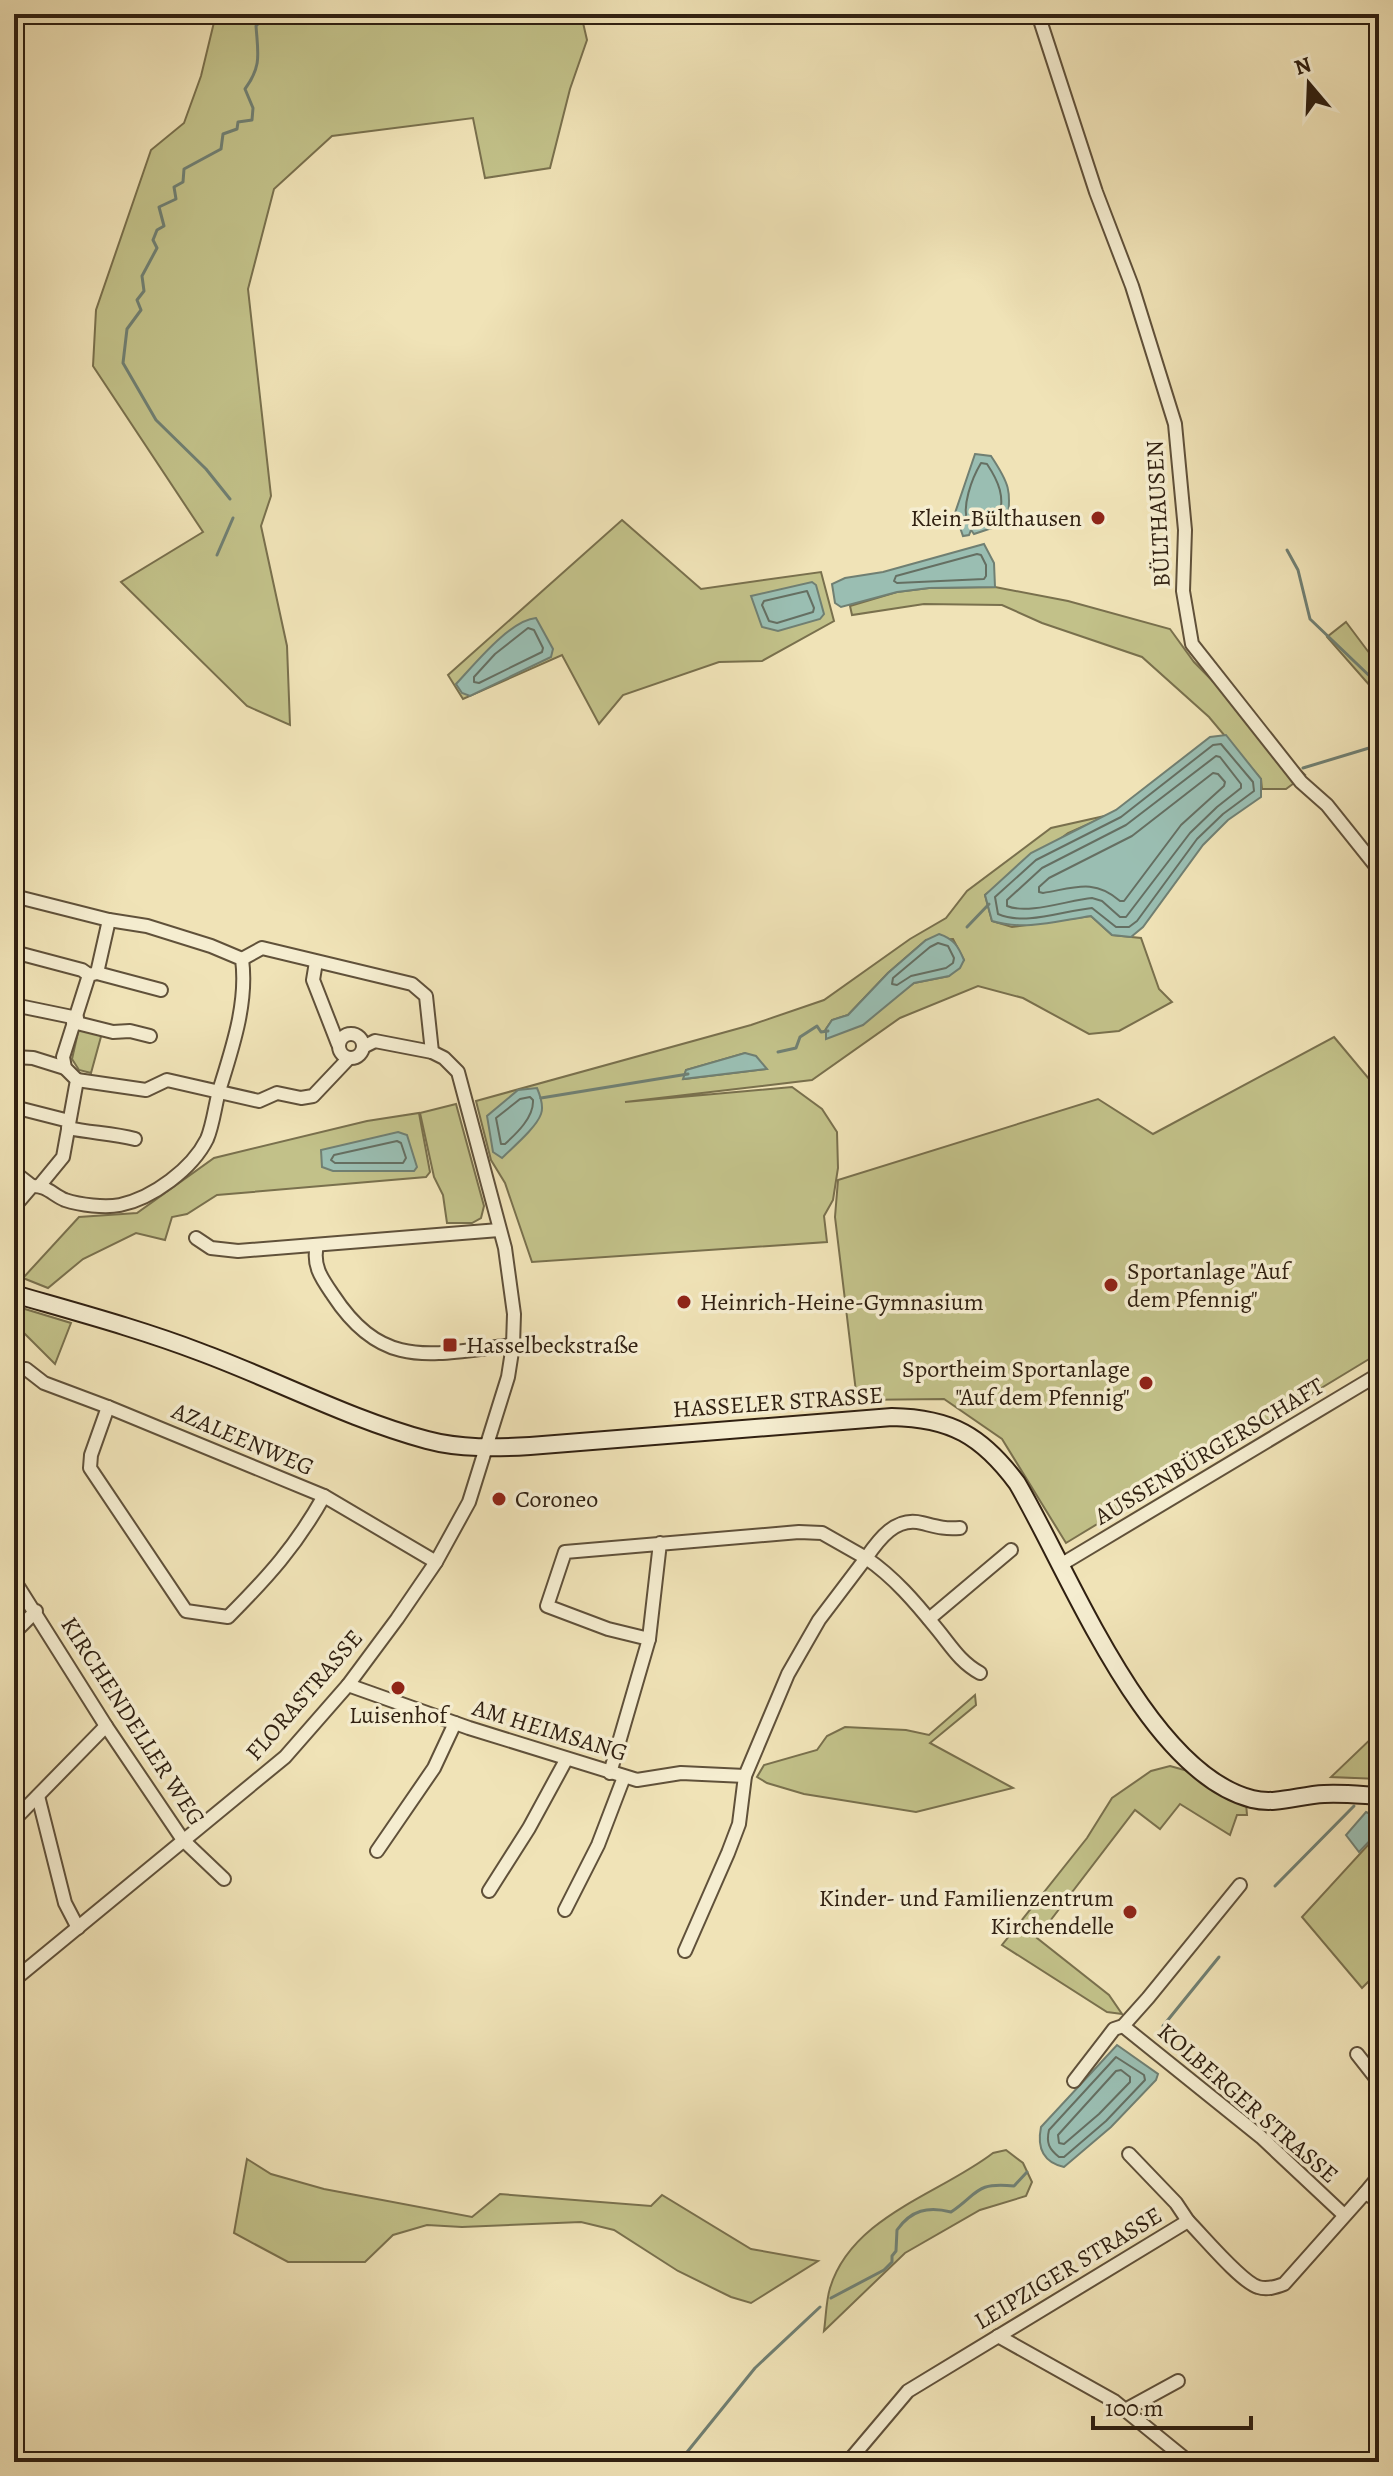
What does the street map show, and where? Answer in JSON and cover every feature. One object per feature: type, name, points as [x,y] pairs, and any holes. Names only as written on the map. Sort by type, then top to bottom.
[{"type":"main road","name":"HASSELER STRASSE","points":[[14,1294],[201,1352],[428,1441],[486,1447],[892,1417],[939,1421],[966,1433],[1002,1463],[1017,1483],[1124,1681],[1156,1724],[1199,1769],[1218,1783],[1252,1799],[1276,1801],[1322,1794],[1379,1796]]},
{"type":"street","name":"BÜLTHAUSEN","points":[[1038,14],[1096,192],[1132,286],[1175,424],[1185,530],[1183,591],[1192,644],[1301,782],[1327,805],[1379,870]]},
{"type":"street","points":[[14,896],[109,920],[147,926],[242,959]]},
{"type":"street","points":[[65,1068],[63,1057],[109,920]]},
{"type":"street","points":[[242,959],[262,948],[412,984],[426,996],[432,1052]]},
{"type":"street","points":[[14,952],[161,990]]},
{"type":"street","points":[[14,1172],[66,1200],[118,1205],[141,1198],[162,1186],[191,1161],[207,1138],[232,1053],[245,980],[242,959]]},
{"type":"street","points":[[316,962],[313,980],[341,1054],[349,1058]]},
{"type":"street","points":[[14,1005],[113,1032],[130,1031],[150,1036]]},
{"type":"street","points":[[338,1044],[343,1036],[352,1033],[360,1038],[363,1047]]},
{"type":"street","points":[[14,1057],[33,1058],[65,1068],[77,1080],[146,1090],[167,1080],[259,1101],[277,1093],[301,1098],[313,1096],[349,1058],[359,1055],[363,1047],[375,1041],[432,1052],[444,1058],[458,1072],[512,1286],[513,1345],[508,1377],[486,1447]]},
{"type":"street","points":[[14,1207],[63,1157],[77,1080]]},
{"type":"street","points":[[14,1107],[97,1134],[106,1132],[135,1139]]},
{"type":"street","points":[[196,1238],[211,1248],[238,1251],[499,1230]]},
{"type":"street","points":[[317,1245],[316,1266],[336,1300],[361,1331],[386,1347],[423,1354],[513,1345]]},
{"type":"street","name":"AZALEENWEG","points":[[26,1369],[44,1383],[324,1496],[436,1562]]},
{"type":"street","name":"AUSSENBÜRGERSCHAFT","points":[[1062,1564],[1379,1374]]},
{"type":"street","points":[[108,1407],[91,1455],[90,1468],[186,1611],[228,1617],[271,1575],[324,1496]]},
{"type":"street","name":"FLORASTRASSE","points":[[14,1980],[285,1757],[348,1685],[436,1562],[469,1502],[486,1447]]},
{"type":"street","points":[[685,1951],[739,1824],[745,1776],[788,1674],[819,1620],[881,1537],[901,1523],[919,1521],[940,1529],[960,1528]]},
{"type":"street","points":[[649,1639],[608,1629],[547,1606],[565,1552],[799,1532],[822,1533],[886,1572],[929,1619],[956,1655],[980,1673]]},
{"type":"street","points":[[610,1773],[649,1639],[660,1543]]},
{"type":"street","points":[[929,1619],[1011,1550]]},
{"type":"street","name":"KIRCHENDELLER WEG","points":[[14,1580],[106,1726],[183,1840],[224,1879]]},
{"type":"street","points":[[14,1633],[36,1611]]},
{"type":"street","name":"AM HEIMSANG","points":[[348,1685],[566,1760],[637,1780],[681,1773],[745,1776]]},
{"type":"street","points":[[377,1851],[434,1768],[455,1723]]},
{"type":"street","points":[[14,1820],[106,1726]]},
{"type":"street","points":[[489,1891],[529,1828],[566,1760]]},
{"type":"street","points":[[565,1910],[598,1845],[624,1777]]},
{"type":"street","points":[[38,1796],[65,1903],[78,1928]]},
{"type":"street","points":[[1074,2081],[1114,2029],[1123,2026],[1240,1885]]},
{"type":"street","name":"KOLBERGER STRASSE","points":[[1123,2026],[1261,2137],[1344,2215]]},
{"type":"street","points":[[1357,2054],[1379,2082]]},
{"type":"street","points":[[1129,2154],[1176,2203],[1188,2221]]},
{"type":"street","name":"LEIPZIGER STRASSE","points":[[848,2462],[908,2391],[1188,2221],[1246,2279],[1258,2287],[1272,2288],[1284,2284],[1379,2176]]},
{"type":"street","points":[[1365,2193],[1379,2201]]},
{"type":"street","points":[[998,2336],[1103,2395],[1189,2462]]},
{"type":"street","points":[[1125,2410],[1178,2381]]},
{"type":"shaded area","points":[[216,14],[581,14],[587,40],[570,89],[550,168],[485,178],[473,118],[332,136],[274,189],[248,289],[271,496],[261,526],[287,646],[290,725],[247,706],[121,582],[203,532],[93,366],[96,310],[151,150],[184,123],[201,76]]},
{"type":"shaded area","points":[[622,520],[701,589],[821,572],[834,621],[762,661],[719,662],[623,695],[599,724],[562,655],[463,699],[448,675]]},
{"type":"shaded area","points":[[995,587],[1068,601],[1170,629],[1194,662],[1305,775],[1286,789],[1262,789],[1261,779],[1209,717],[1142,657],[1042,623],[1002,605],[924,604],[852,615],[850,606],[897,592]]},
{"type":"shaded area","points":[[1346,622],[1379,666],[1379,696],[1327,637]]},
{"type":"shaded area","points":[[1109,815],[1068,833],[985,895],[992,921],[1012,927],[1091,916],[1112,935],[1141,938],[1159,989],[1172,1002],[1119,1031],[1089,1034],[1023,998],[978,986],[900,1018],[812,1080],[625,1102],[792,1087],[822,1109],[837,1132],[838,1168],[833,1200],[824,1216],[827,1242],[532,1262],[505,1183],[491,1160],[476,1101],[751,1025],[824,1000],[910,939],[946,918],[967,891],[1051,828]],"holes":[[[953,939],[964,960],[949,976],[914,983],[892,999],[826,1029],[832,1020],[848,1015],[888,973],[926,940]],[[745,1053],[766,1069],[684,1079],[686,1070]]]},
{"type":"shaded area","points":[[79,1028],[102,1033],[91,1073],[79,1070],[72,1059]]},
{"type":"shaded area","name":"Sportanlage \"Auf dem Pfennig\"","points":[[1334,1037],[1379,1087],[1379,1353],[1066,1543],[1002,1439],[944,1399],[857,1400],[835,1217],[838,1180],[1098,1099],[1153,1134]]},
{"type":"shaded area","points":[[456,1104],[484,1206],[481,1218],[472,1223],[447,1223],[443,1195],[434,1177],[420,1113]]},
{"type":"shaded area","points":[[419,1113],[430,1172],[426,1177],[217,1195],[187,1214],[172,1217],[165,1240],[136,1233],[83,1259],[48,1288],[23,1278],[79,1217],[137,1213],[214,1158],[367,1121]]},
{"type":"shaded area","points":[[15,1306],[71,1323],[55,1364],[14,1323]]},
{"type":"shaded area","points":[[975,1695],[976,1705],[930,1743],[1013,1788],[916,1812],[804,1794],[757,1777],[764,1765],[817,1750],[827,1736],[845,1727],[906,1730],[929,1735]]},
{"type":"shaded area","points":[[1379,1731],[1379,1779],[1331,1777]]},
{"type":"shaded area","points":[[1170,1766],[1195,1773],[1246,1803],[1247,1815],[1237,1815],[1230,1835],[1180,1804],[1160,1829],[1135,1810],[1037,1938],[1109,1995],[1122,2014],[1107,2012],[1002,1945],[1087,1838],[1112,1798],[1151,1771]]},
{"type":"shaded area","points":[[1379,1833],[1379,1971],[1362,1988],[1302,1917]]},
{"type":"shaded area","points":[[1006,2150],[1023,2163],[1032,2182],[1026,2196],[980,2210],[905,2253],[824,2331],[830,2288],[841,2263],[857,2242],[900,2209],[993,2153]]},
{"type":"shaded area","points":[[247,2159],[271,2174],[324,2189],[472,2217],[500,2194],[651,2206],[662,2195],[751,2249],[818,2261],[751,2303],[731,2297],[678,2271],[614,2230],[581,2222],[462,2227],[427,2225],[393,2235],[365,2262],[288,2262],[234,2233]]},
{"type":"water","points":[[975,454],[991,456],[1002,473],[1009,495],[1007,523],[974,534],[971,530],[969,535],[963,536],[955,513]]},
{"type":"water","points":[[984,544],[994,563],[995,587],[929,588],[897,592],[841,607],[835,603],[832,584],[845,578],[883,572]]},
{"type":"water","points":[[812,582],[816,585],[824,614],[820,619],[778,631],[762,627],[751,596]]},
{"type":"water","points":[[536,618],[553,649],[551,657],[470,696],[462,693],[456,684],[482,655],[515,626]]},
{"type":"water","points":[[1226,735],[1261,779],[1261,797],[1228,820],[1203,845],[1143,927],[1131,937],[1112,935],[1091,916],[1029,925],[992,921],[985,895],[1031,853],[1116,810],[1210,737]]},
{"type":"water","points":[[939,934],[957,947],[964,960],[960,968],[949,976],[914,983],[863,1025],[826,1039],[826,1029],[832,1020],[848,1015],[888,973],[926,940]]},
{"type":"water","points":[[745,1053],[756,1056],[767,1069],[683,1079],[686,1070]]},
{"type":"water","points":[[537,1088],[541,1114],[502,1158],[493,1152],[487,1116],[518,1090]]},
{"type":"water","points":[[398,1132],[407,1135],[417,1167],[414,1171],[333,1171],[322,1167],[321,1150]]},
{"type":"water","points":[[1366,1812],[1379,1818],[1379,1831],[1359,1852],[1346,1835]]},
{"type":"water","points":[[1117,2045],[1158,2074],[1156,2080],[1111,2127],[1064,2167],[1057,2165],[1043,2153],[1041,2127]]},
{"type":"waterway","points":[[230,499],[206,469],[156,420],[123,363],[127,329],[141,310],[137,300],[144,291],[142,276],[157,248],[153,240],[157,230],[164,226],[159,207],[176,199],[174,187],[183,182],[184,169],[221,149],[223,134],[237,129],[238,122],[252,120],[253,108],[245,89],[256,66],[256,26],[267,14]]},
{"type":"waterway","points":[[217,555],[233,518]]},
{"type":"waterway","points":[[1287,550],[1298,570],[1310,619],[1379,685]]},
{"type":"waterway","points":[[1303,768],[1379,745]]},
{"type":"waterway","points":[[967,927],[989,904]]},
{"type":"waterway","points":[[778,1052],[796,1048],[800,1037],[817,1026],[821,1032],[828,1031]]},
{"type":"waterway","points":[[541,1098],[688,1074]]},
{"type":"waterway","points":[[1275,1886],[1354,1806]]},
{"type":"waterway","points":[[1163,2026],[1219,1957]]},
{"type":"waterway","points":[[831,2298],[884,2270],[892,2262],[897,2230],[914,2214],[935,2209],[951,2212],[978,2190],[992,2186],[1014,2186],[1027,2172]]},
{"type":"waterway","points":[[679,2462],[755,2368],[820,2307]]},
{"type":"place","name":"Klein-Bülthausen","points":[[1098,518]]},
{"type":"place","name":"Sportanlage \"Auf dem Pfennig\"","points":[[1111,1285]]},
{"type":"place","name":"Heinrich-Heine-Gymnasium","points":[[684,1302]]},
{"type":"place","name":"Hasselbeckstraße","points":[[450,1345]]},
{"type":"place","name":"Sportheim Sportanlage \"Auf dem Pfennig\"","points":[[1146,1383]]},
{"type":"place","name":"Coroneo","points":[[499,1499]]},
{"type":"place","name":"Luisenhof","points":[[398,1688]]},
{"type":"place","name":"Kinder- und Familienzentrum Kirchendelle","points":[[1130,1912]]}]
